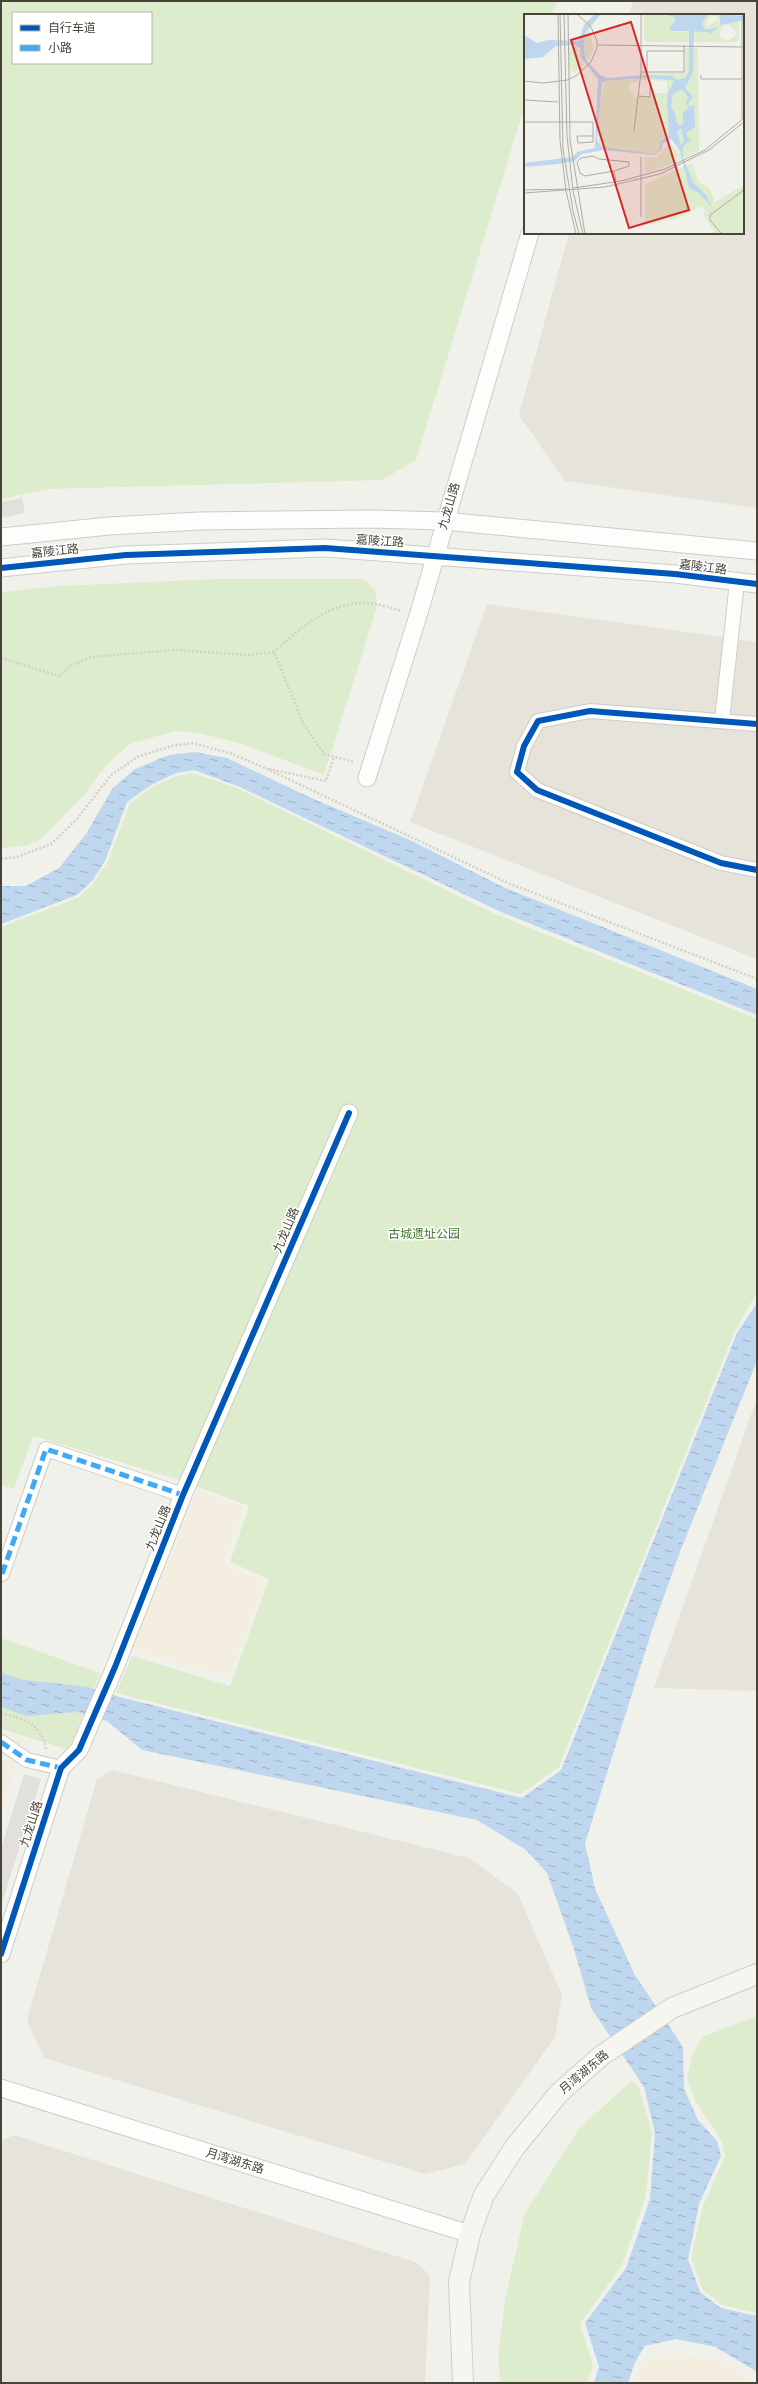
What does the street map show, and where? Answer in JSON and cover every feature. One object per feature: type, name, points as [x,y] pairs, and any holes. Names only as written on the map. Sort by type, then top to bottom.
[{"type":"main road","name":"月湾湖东路","points":[[463,2383],[459,2282],[470,2234],[484,2195],[515,2147],[559,2093],[602,2056],[672,2008],[757,1974]]},
{"type":"street","name":"九龙山路","points":[[369,772],[418,616],[444,521],[530,234]]},
{"type":"street","name":"嘉陵江路","points":[[1,537],[109,526],[199,522],[371,519],[444,521],[757,551]]},
{"type":"street","name":"嘉陵江路","points":[[1,568],[126,555],[317,548],[667,574],[757,584]]},
{"type":"street","points":[[722,720],[737,582]]},
{"type":"street","points":[[757,724],[722,720],[590,711],[538,722],[524,746],[517,772],[537,790],[721,863],[757,870]]},
{"type":"street","name":"九龙山路","points":[[1,1954],[53,1767],[79,1750],[115,1668],[183,1495],[349,1113]]},
{"type":"street","points":[[2,1574],[46,1449],[183,1495]]},
{"type":"street","points":[[1,1742],[27,1760],[53,1767]]},
{"type":"street","name":"月湾湖东路","points":[[1,2088],[470,2234]]},
{"type":"path","points":[[1,658],[58,676],[72,665],[91,656],[175,650],[247,655],[274,652],[298,631],[324,613],[344,606],[365,603],[418,616]]},
{"type":"path","points":[[274,652],[303,723],[324,754],[369,772]]},
{"type":"path","points":[[1,859],[16,857],[51,844],[77,819],[111,775],[139,756],[172,746],[192,743],[223,750],[263,767],[508,883],[757,979]]},
{"type":"path","points":[[263,767],[326,781],[334,757]]},
{"type":"path","points":[[1,1713],[29,1721],[43,1735],[47,1752],[53,1767]]},
{"type":"shaded area","points":[[633,1],[757,1],[757,508],[565,481],[519,415],[569,234],[744,234],[744,14],[629,14]]},
{"type":"shaded area","points":[[22,498],[25,513],[1,518],[1,502]]},
{"type":"shaded area","points":[[487,604],[757,642],[757,959],[410,822]]},
{"type":"shaded area","points":[[757,1398],[757,1691],[654,1688]]},
{"type":"shaded area","points":[[198,1490],[244,1507],[224,1564],[265,1582],[229,1678],[132,1649]]},
{"type":"shaded area","points":[[1,1731],[24,1738],[1,1813]]},
{"type":"shaded area","points":[[112,1770],[469,1858],[518,1894],[562,1995],[555,2037],[465,2164],[425,2174],[44,2058],[27,2020],[97,1779]]},
{"type":"shaded area","points":[[24,1774],[41,1779],[1,1906],[1,1849]]},
{"type":"shaded area","points":[[14,2135],[415,2262],[430,2275],[425,2383],[1,2383],[1,2141]]},
{"type":"shaded area","points":[[672,2353],[723,2361],[757,2383],[634,2383],[639,2369],[647,2360]]},
{"type":"green space","points":[[1,1],[557,1],[552,14],[524,14],[524,108],[416,460],[382,480],[49,489],[1,499]]},
{"type":"green space","points":[[218,579],[362,579],[373,588],[377,600],[376,610],[324,775],[245,745],[199,733],[175,731],[130,744],[108,763],[83,796],[40,840],[28,845],[1,848],[1,592],[59,586]]},
{"type":"green space","name":"古城遗址公园","points":[[193,773],[239,789],[495,914],[757,1019],[757,1292],[734,1333],[559,1767],[521,1794],[116,1693],[132,1656],[230,1686],[269,1579],[230,1562],[249,1506],[180,1480],[33,1436],[14,1489],[1,1485],[1,927],[79,897],[93,884],[107,863],[130,803],[152,787],[176,776]]},
{"type":"green space","points":[[1,1638],[100,1673],[69,1750],[1,1729]]},
{"type":"green space","points":[[757,2016],[757,2313],[722,2305],[702,2289],[691,2258],[703,2206],[725,2156],[722,2141],[695,2101],[687,2078],[692,2057],[702,2037]]},
{"type":"green space","points":[[632,2080],[639,2088],[652,2133],[646,2196],[622,2265],[580,2324],[593,2366],[587,2383],[501,2383],[498,2360],[505,2299],[525,2213],[579,2129]]},
{"type":"water","points":[[195,752],[227,758],[309,797],[412,841],[503,887],[757,989],[757,1015],[499,911],[240,787],[194,770],[176,773],[151,785],[127,802],[105,861],[92,881],[77,895],[1,924],[1,886],[26,886],[59,868],[86,834],[112,789],[135,769],[169,755]]},
{"type":"water","points":[[757,1303],[757,1361],[681,1549],[653,1627],[585,1843],[595,1889],[635,1975],[683,2047],[684,2089],[698,2120],[717,2141],[721,2156],[699,2204],[688,2259],[700,2292],[721,2308],[757,2316],[757,2372],[716,2347],[676,2339],[645,2346],[635,2362],[628,2383],[594,2383],[599,2367],[585,2323],[626,2268],[650,2199],[655,2133],[644,2087],[591,2008],[573,1946],[547,1873],[526,1850],[477,1820],[142,1750],[107,1721],[77,1712],[27,1716],[1,1707],[1,1673],[24,1680],[88,1687],[120,1697],[522,1798],[561,1770],[737,1333]]},
{"type":"marked path","points":[[2,1574],[46,1449],[183,1495]]},
{"type":"marked path","points":[[1,1742],[27,1760],[61,1768]]},
{"type":"cycle path","points":[[1,568],[126,555],[325,548],[675,574],[757,584]]},
{"type":"cycle path","points":[[757,724],[590,711],[538,721],[524,746],[517,772],[537,790],[721,863],[757,870]]},
{"type":"cycle path","points":[[1,1954],[61,1768],[79,1750],[115,1667],[183,1495],[349,1113]]}]
